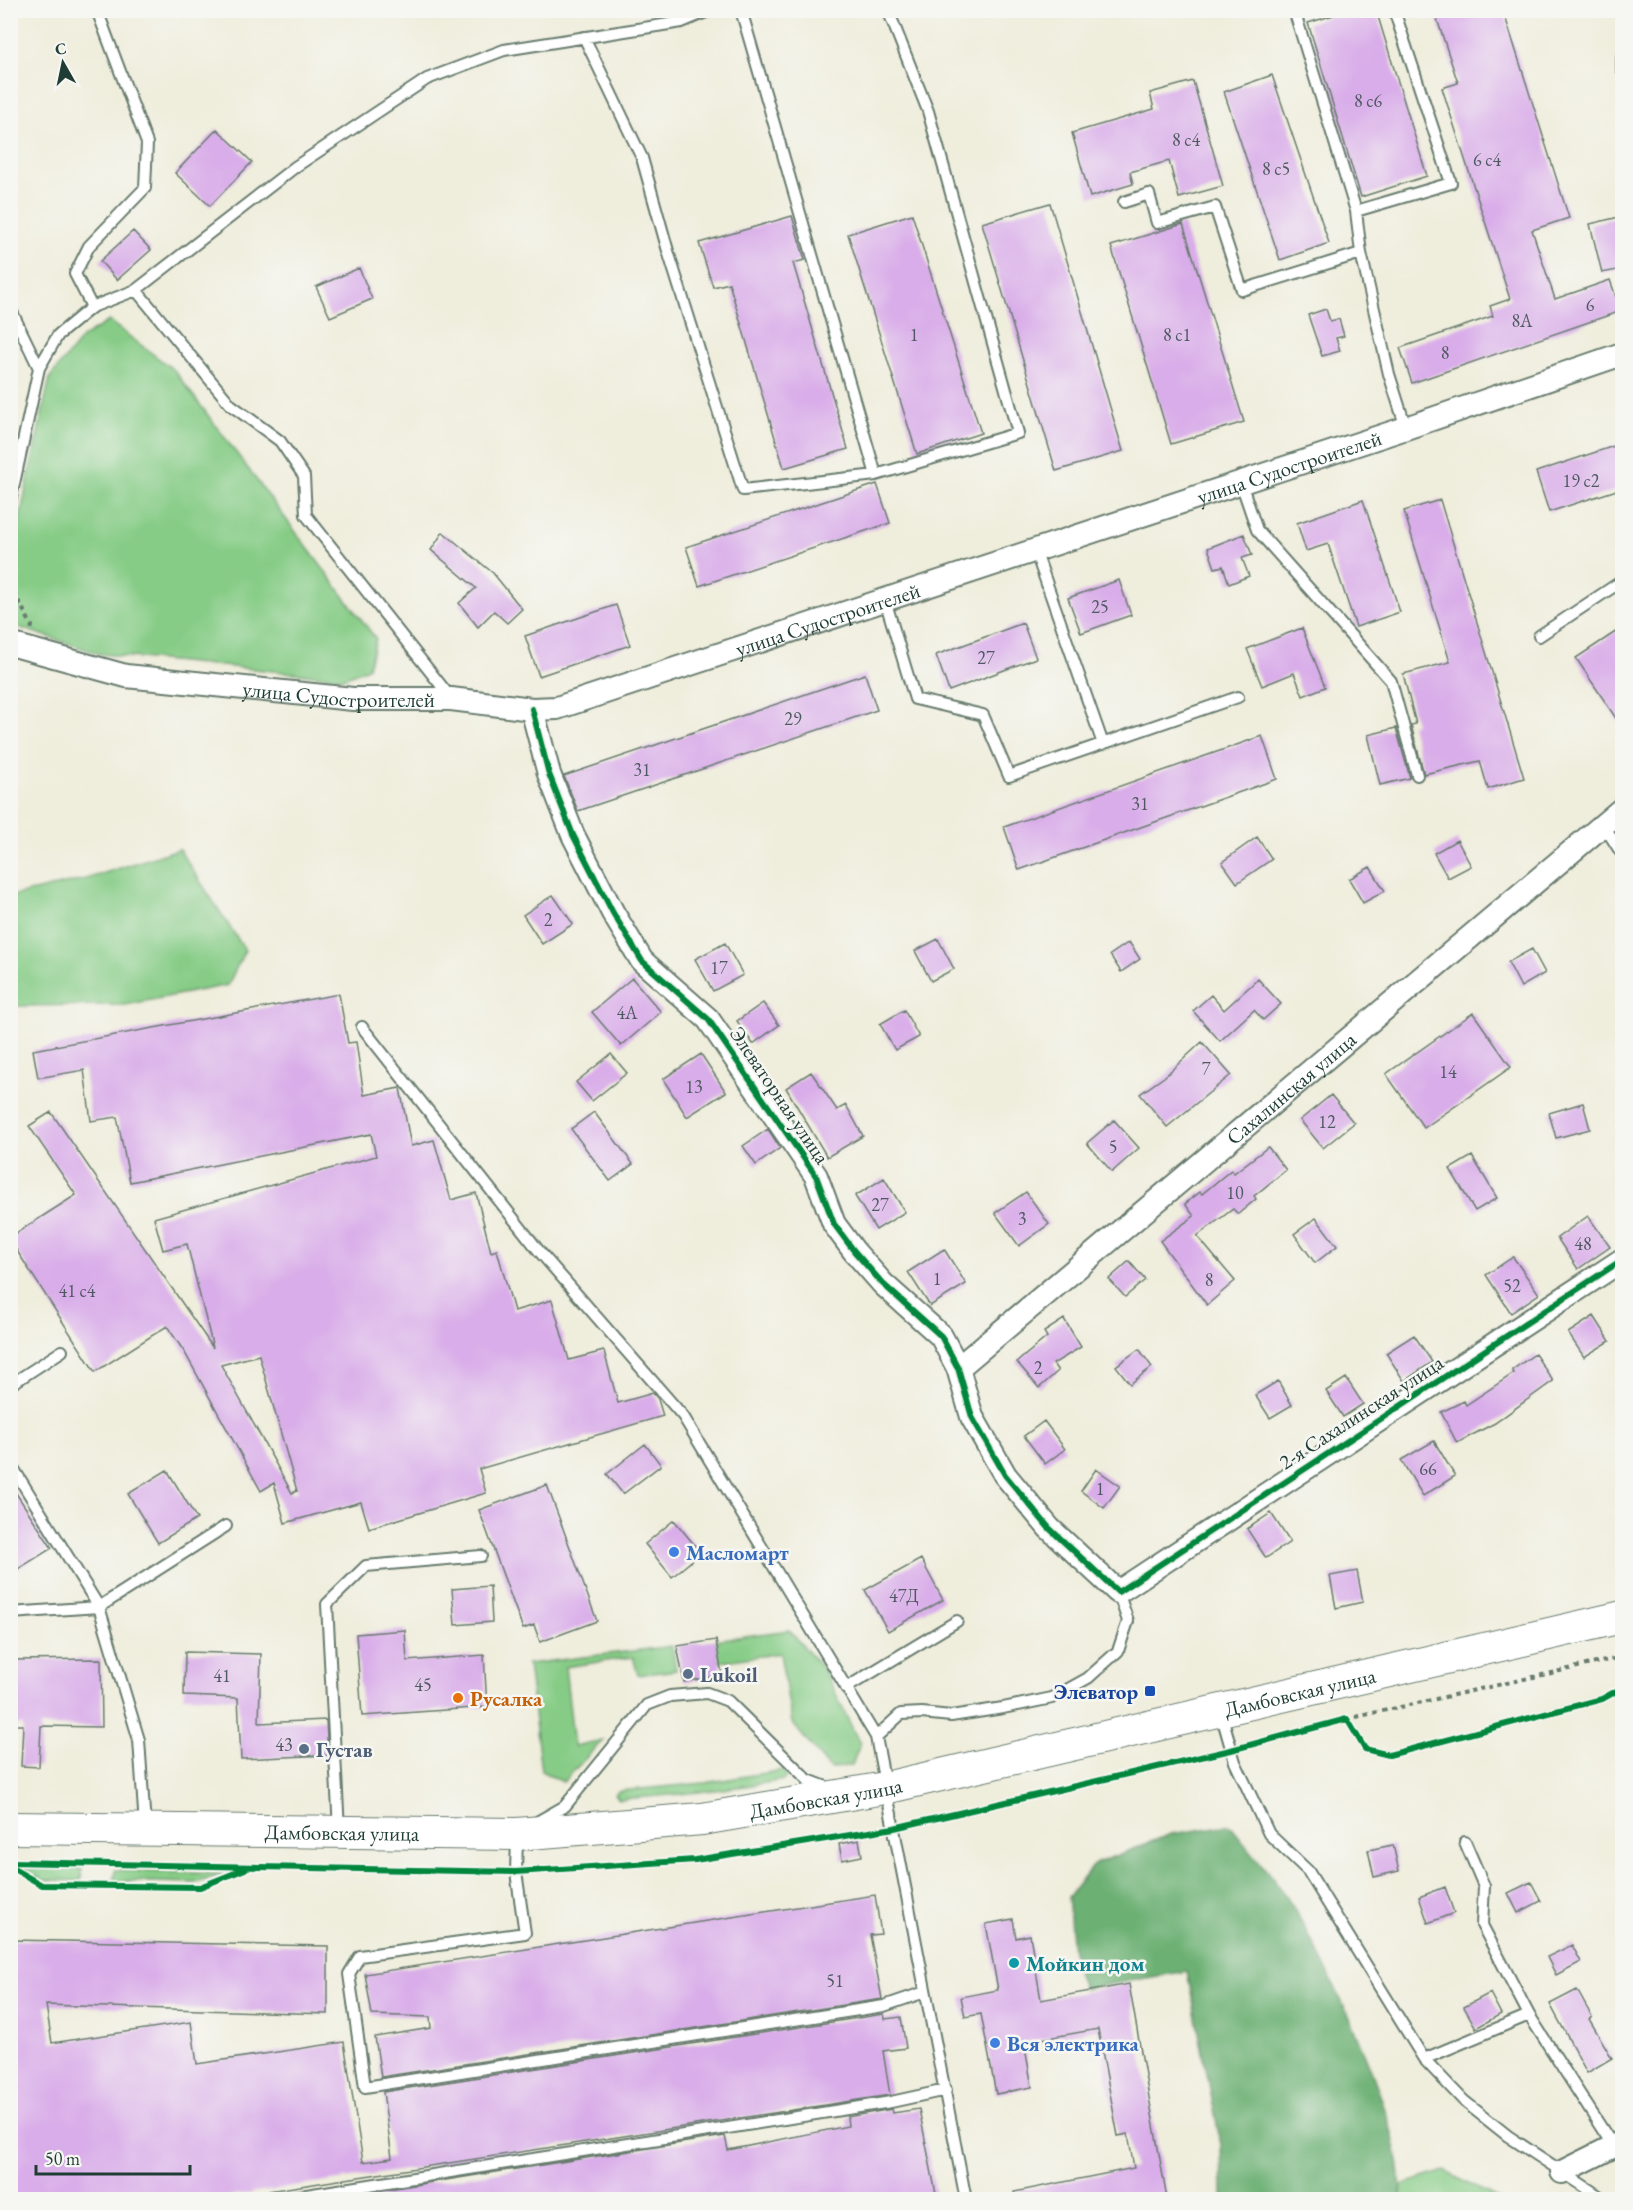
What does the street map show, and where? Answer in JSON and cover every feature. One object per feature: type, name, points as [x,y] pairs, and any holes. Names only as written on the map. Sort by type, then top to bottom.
[{"type":"main road","name":"Дамбовская улица","points":[[10,1828],[518,1834],[702,1818],[885,1788],[1221,1712],[1623,1617]]},
{"type":"street","name":"улица Судостроителей","points":[[10,644],[126,676],[353,699],[451,699],[532,709],[557,708],[1241,483],[1623,354]]},
{"type":"street","name":"Элеваторная улица","points":[[532,709],[549,774],[573,835],[613,913],[642,961],[708,1019],[816,1176],[834,1224],[854,1251],[884,1284],[941,1336],[958,1368],[972,1417],[1005,1475],[1049,1528],[1118,1592]]},
{"type":"street","name":"Сахалинская улица","points":[[958,1368],[1623,808]]},
{"type":"street","name":"2-я Сахалинская улица","points":[[1118,1592],[1623,1260]]},
{"type":"street","points":[[1562,2172],[1618,2144]]},
{"type":"lane","points":[[92,307],[75,274],[89,246],[144,188],[147,143],[97,10]]},
{"type":"lane","points":[[10,502],[39,369],[58,335],[92,307],[136,290],[295,167],[427,79],[504,50],[682,22],[711,10]]},
{"type":"lane","points":[[741,10],[876,475]]},
{"type":"lane","points":[[584,37],[642,158],[668,251],[742,490],[876,475],[1018,433],[928,111],[888,10]]},
{"type":"lane","points":[[1294,10],[1356,211],[1361,253],[1389,374],[1406,428]]},
{"type":"lane","points":[[1356,211],[1451,183],[1394,10]]},
{"type":"lane","points":[[1623,57],[1623,69]]},
{"type":"lane","points":[[1124,202],[1149,194],[1157,223],[1215,207],[1242,290],[1361,253]]},
{"type":"lane","points":[[136,290],[231,405],[280,441],[303,476],[306,515],[451,699]]},
{"type":"lane","points":[[10,308],[39,369]]},
{"type":"lane","points":[[1241,483],[1257,530],[1391,681],[1417,775]]},
{"type":"lane","points":[[1035,550],[1103,744]]},
{"type":"lane","points":[[1539,636],[1623,581]]},
{"type":"lane","points":[[885,600],[915,699],[983,715],[1009,776],[1238,697]]},
{"type":"lane","points":[[1603,824],[1623,854]]},
{"type":"lane","points":[[362,1028],[539,1251],[683,1416],[876,1737],[966,2199]]},
{"type":"lane","points":[[10,1385],[62,1351]]},
{"type":"lane","points":[[10,1463],[99,1607],[139,1740],[145,1829]]},
{"type":"lane","points":[[10,1613],[99,1607],[225,1526]]},
{"type":"lane","points":[[339,1833],[327,1605],[366,1566],[481,1557]]},
{"type":"lane","points":[[876,1737],[901,1714],[922,1713],[951,1716],[1003,1708],[1052,1698],[1088,1678],[1118,1651],[1128,1621],[1118,1592]]},
{"type":"lane","points":[[846,1688],[957,1621]]},
{"type":"lane","points":[[849,1795],[808,1780],[728,1701],[707,1693],[670,1696],[647,1705],[565,1806],[518,1834],[516,1872],[525,1933],[360,1956],[349,1974],[365,2087],[884,2006],[925,1992]]},
{"type":"lane","points":[[1221,1712],[1235,1762],[1269,1834],[1308,1870],[1424,2059],[1464,2101],[1508,2136],[1605,2199]]},
{"type":"lane","points":[[1465,1842],[1484,1886],[1482,1925],[1529,2015],[1618,2144]]},
{"type":"lane","points":[[1424,2059],[1529,2015]]},
{"type":"lane","points":[[275,2199],[891,2102],[946,2090]]},
{"type":"path","points":[[1335,1722],[1623,1657]]},
{"type":"path","points":[[1347,1719],[1353,1729]]},
{"type":"green space","points":[[109,321],[174,370],[376,639],[368,668],[344,678],[100,654],[15,626],[11,559],[50,377],[83,337]]},
{"type":"green space","points":[[179,849],[245,950],[228,985],[125,1005],[11,1006],[11,896],[83,880]]},
{"type":"green space","points":[[789,1630],[824,1670],[860,1744],[852,1765],[830,1769],[792,1723],[780,1653],[719,1662],[716,1640]]},
{"type":"green space","points":[[672,1646],[676,1670],[638,1675],[633,1657],[565,1667],[574,1746],[603,1740],[563,1782],[541,1771],[528,1664]]},
{"type":"green space","points":[[783,1770],[787,1774],[784,1780],[743,1786],[619,1799],[615,1794],[618,1791],[705,1783]]},
{"type":"green space","points":[[1230,1825],[1291,1904],[1344,2006],[1363,2049],[1392,2134],[1399,2171],[1399,2199],[1222,2199],[1221,2145],[1187,1971],[1083,1989],[1074,1963],[1068,1897],[1095,1864],[1171,1834]]},
{"type":"green space","points":[[21,1868],[82,1869],[81,1881],[43,1880]]},
{"type":"green space","points":[[115,1870],[224,1874],[196,1883],[114,1881]]},
{"type":"green space","points":[[1444,2171],[1499,2199],[1399,2200],[1402,2185]]},
{"type":"building","points":[[1350,10],[1376,10],[1427,176],[1361,197],[1308,23]]},
{"type":"building","points":[[1434,10],[1503,10],[1569,218],[1532,230],[1555,299],[1610,280],[1621,311],[1412,383],[1400,348],[1493,316],[1490,306],[1510,299],[1442,88],[1458,83]]},
{"type":"building","points":[[1272,75],[1329,243],[1280,260],[1224,92]]},
{"type":"building","points":[[1193,81],[1223,186],[1179,198],[1169,161],[1130,172],[1133,184],[1090,197],[1072,133],[1154,109],[1150,93]]},
{"type":"building","points":[[217,129],[252,162],[210,206],[175,173]]},
{"type":"building","points":[[1050,203],[1123,451],[1056,471],[982,223]]},
{"type":"building","points":[[912,214],[981,433],[917,454],[848,234]]},
{"type":"building","points":[[792,216],[805,260],[793,263],[848,449],[784,468],[729,283],[713,287],[699,243]]},
{"type":"building","points":[[1623,216],[1623,269],[1602,273],[1590,224]]},
{"type":"building","points":[[1183,224],[1244,422],[1171,444],[1111,246]]},
{"type":"building","points":[[133,231],[151,250],[117,280],[100,261]]},
{"type":"building","points":[[359,268],[372,299],[330,317],[316,287]]},
{"type":"building","points":[[1326,309],[1330,321],[1339,319],[1344,336],[1336,338],[1340,351],[1322,356],[1308,315]]},
{"type":"building","points":[[1623,443],[1623,488],[1549,512],[1536,472]]},
{"type":"building","points":[[877,484],[890,523],[699,586],[686,547]]},
{"type":"building","points":[[1363,500],[1400,612],[1356,627],[1328,544],[1306,551],[1297,523]]},
{"type":"building","points":[[1440,500],[1524,778],[1488,789],[1480,761],[1424,774],[1411,725],[1416,724],[1403,674],[1450,662],[1404,511]]},
{"type":"building","points":[[443,532],[493,573],[522,609],[507,623],[494,611],[478,627],[459,603],[476,588],[431,550]]},
{"type":"building","points":[[1244,534],[1252,555],[1242,558],[1249,576],[1229,584],[1223,566],[1215,568],[1208,548]]},
{"type":"building","points":[[1119,580],[1131,615],[1081,633],[1068,598]]},
{"type":"building","points":[[616,605],[630,645],[539,676],[525,636]]},
{"type":"building","points":[[1023,623],[1036,658],[949,691],[936,655]]},
{"type":"building","points":[[1623,627],[1623,729],[1576,658]]},
{"type":"building","points":[[1302,628],[1325,687],[1303,696],[1294,673],[1262,686],[1247,649]]},
{"type":"building","points":[[865,674],[877,710],[578,811],[564,776]]},
{"type":"building","points":[[1396,728],[1410,778],[1380,785],[1368,735]]},
{"type":"building","points":[[1262,736],[1277,779],[1019,870],[1004,827]]},
{"type":"building","points":[[1257,837],[1272,859],[1237,883],[1222,862]]},
{"type":"building","points":[[1457,840],[1471,866],[1448,878],[1434,853]]},
{"type":"building","points":[[1370,867],[1385,891],[1363,903],[1349,879]]},
{"type":"building","points":[[553,895],[573,924],[542,944],[523,915]]},
{"type":"building","points":[[938,939],[954,969],[931,981],[915,951]]},
{"type":"building","points":[[1129,942],[1140,959],[1121,972],[1110,955]]},
{"type":"building","points":[[725,943],[743,975],[713,991],[695,959]]},
{"type":"building","points":[[1532,949],[1545,973],[1521,987],[1508,962]]},
{"type":"building","points":[[632,978],[661,1012],[621,1046],[592,1012]]},
{"type":"building","points":[[1258,979],[1281,1004],[1263,1020],[1254,1010],[1220,1041],[1193,1011],[1211,995],[1224,1010]]},
{"type":"building","points":[[339,994],[348,1043],[356,1042],[364,1095],[400,1088],[411,1146],[434,1140],[451,1200],[476,1193],[491,1252],[497,1250],[514,1311],[552,1300],[569,1360],[604,1351],[618,1403],[653,1393],[658,1399],[663,1416],[479,1469],[486,1493],[369,1528],[361,1502],[285,1523],[274,1483],[261,1491],[185,1353],[167,1326],[95,1372],[10,1240],[10,1237],[76,1195],[29,1126],[51,1112],[213,1348],[187,1244],[163,1250],[154,1218],[376,1156],[371,1134],[130,1182],[117,1117],[91,1121],[84,1070],[38,1078],[33,1050]],"holes":[[[259,1355],[297,1491],[292,1493],[221,1365]]]},
{"type":"building","points":[[763,1003],[779,1025],[753,1044],[737,1021]]},
{"type":"building","points":[[904,1010],[919,1037],[895,1050],[880,1024]]},
{"type":"building","points":[[1473,1013],[1511,1067],[1424,1128],[1386,1074]]},
{"type":"building","points":[[1202,1042],[1231,1075],[1167,1127],[1140,1094],[1164,1077]]},
{"type":"building","points":[[611,1054],[627,1073],[592,1101],[576,1082]]},
{"type":"building","points":[[701,1054],[726,1092],[687,1117],[663,1079]]},
{"type":"building","points":[[811,1072],[837,1110],[846,1105],[863,1136],[827,1157],[786,1088]]},
{"type":"building","points":[[1331,1095],[1354,1123],[1323,1148],[1300,1120]]},
{"type":"building","points":[[1583,1103],[1590,1129],[1556,1138],[1549,1113]]},
{"type":"building","points":[[594,1112],[633,1164],[610,1181],[571,1129]]},
{"type":"building","points":[[1114,1120],[1139,1148],[1112,1172],[1087,1143]]},
{"type":"building","points":[[768,1129],[780,1148],[756,1165],[743,1146]]},
{"type":"building","points":[[1268,1147],[1286,1170],[1254,1196],[1256,1199],[1238,1214],[1233,1209],[1197,1236],[1235,1281],[1207,1305],[1160,1241],[1194,1216],[1185,1204],[1200,1192],[1202,1194],[1231,1170],[1234,1173]]},
{"type":"building","points":[[1472,1156],[1497,1198],[1475,1211],[1450,1169]]},
{"type":"building","points":[[884,1178],[905,1212],[876,1230],[855,1196]]},
{"type":"building","points":[[1026,1192],[1049,1224],[1019,1246],[995,1213]]},
{"type":"building","points":[[1588,1216],[1610,1247],[1578,1269],[1557,1238]]},
{"type":"building","points":[[1316,1218],[1337,1246],[1315,1263],[1294,1234]]},
{"type":"building","points":[[944,1249],[966,1284],[930,1306],[908,1272]]},
{"type":"building","points":[[1513,1257],[1539,1294],[1511,1313],[1486,1275]]},
{"type":"building","points":[[1129,1261],[1145,1280],[1125,1297],[1109,1279]]},
{"type":"building","points":[[1594,1316],[1610,1341],[1584,1357],[1568,1333]]},
{"type":"building","points":[[1064,1319],[1081,1347],[1053,1364],[1058,1371],[1039,1388],[1017,1362],[1047,1337],[1044,1332]]},
{"type":"building","points":[[1414,1335],[1432,1362],[1404,1381],[1386,1353]]},
{"type":"building","points":[[1139,1349],[1152,1367],[1130,1384],[1116,1366]]},
{"type":"building","points":[[1535,1354],[1553,1381],[1495,1423],[1457,1443],[1441,1412],[1464,1401],[1466,1405],[1514,1373],[1512,1370]]},
{"type":"building","points":[[1346,1378],[1363,1404],[1343,1417],[1326,1391]]},
{"type":"building","points":[[1278,1381],[1292,1405],[1270,1418],[1255,1395]]},
{"type":"building","points":[[1044,1421],[1065,1449],[1045,1464],[1024,1436]]},
{"type":"building","points":[[1434,1441],[1455,1476],[1423,1496],[1401,1460]]},
{"type":"building","points":[[645,1444],[661,1465],[623,1494],[607,1474]]},
{"type":"building","points":[[1096,1469],[1120,1486],[1104,1508],[1081,1491]]},
{"type":"building","points":[[167,1470],[197,1519],[158,1543],[128,1494]]},
{"type":"building","points":[[10,1484],[52,1548],[10,1574]]},
{"type":"building","points":[[547,1485],[597,1621],[540,1642],[534,1625],[523,1629],[479,1510]]},
{"type":"building","points":[[1271,1513],[1290,1542],[1266,1558],[1247,1529]]},
{"type":"building","points":[[674,1520],[701,1553],[672,1577],[645,1544]]},
{"type":"building","points":[[921,1559],[943,1600],[888,1631],[865,1590]]},
{"type":"building","points":[[1357,1571],[1363,1602],[1336,1608],[1330,1576]]},
{"type":"building","points":[[490,1586],[492,1622],[455,1625],[452,1589]]},
{"type":"building","points":[[405,1630],[407,1661],[484,1655],[487,1707],[362,1716],[356,1634]]},
{"type":"building","points":[[716,1640],[722,1675],[684,1682],[677,1646]]},
{"type":"building","points":[[185,1652],[261,1654],[259,1723],[326,1720],[328,1755],[241,1759],[238,1698],[184,1696]]},
{"type":"building","points":[[101,1659],[102,1727],[41,1726],[39,1767],[21,1766],[23,1725],[10,1725],[10,1660]]},
{"type":"building","points":[[859,1840],[862,1856],[842,1860],[839,1844]]},
{"type":"building","points":[[1393,1845],[1399,1871],[1374,1877],[1368,1850]]},
{"type":"building","points":[[1531,1882],[1541,1901],[1518,1913],[1508,1893]]},
{"type":"building","points":[[1445,1887],[1454,1913],[1428,1923],[1419,1897]]},
{"type":"building","points":[[875,1895],[881,1934],[870,1935],[882,1999],[381,2077],[375,2037],[431,2028],[430,2017],[372,2015],[365,1974]]},
{"type":"building","points":[[1013,1919],[1016,1938],[1030,1935],[1041,2000],[1129,1984],[1167,2199],[1015,2199],[1014,2192],[1134,2168],[1128,2134],[1118,2136],[1098,2029],[1024,2042],[1032,2087],[996,2094],[981,2014],[965,2017],[961,1997],[998,1990],[986,1924]]},
{"type":"building","points":[[10,1940],[328,1946],[328,2014],[46,2005],[52,2043],[191,2022],[197,2064],[344,2042],[363,2162],[392,2158],[383,2092],[884,2014],[885,2019],[901,2017],[906,2048],[883,2051],[890,2095],[216,2199],[10,2199]]},
{"type":"building","points":[[1572,1945],[1581,1962],[1556,1975],[1547,1957]]},
{"type":"building","points":[[1577,1990],[1592,2017],[1589,2019],[1612,2058],[1587,2073],[1550,2004]]},
{"type":"building","points":[[1490,1993],[1501,2014],[1476,2028],[1464,2007]]},
{"type":"building","points":[[892,2109],[893,2113],[919,2109],[937,2199],[326,2199],[725,2136],[728,2150],[848,2126],[847,2117]]},
{"type":"cycle path","points":[[532,709],[549,774],[573,835],[613,913],[642,961],[708,1019],[816,1176],[834,1224],[883,1284],[941,1336],[958,1368],[972,1417],[1005,1475],[1049,1528],[1118,1592],[1622,1260]]},
{"type":"cycle path","points":[[10,1862],[516,1872],[695,1860],[894,1828],[1231,1750],[1347,1719],[1365,1749],[1389,1755],[1602,1699],[1622,1688]]},
{"type":"cycle path","points":[[10,1867],[42,1885],[200,1887],[245,1869]]},
{"type":"place","name":"Масломарт","points":[[674,1552]]},
{"type":"place","name":"Lukoil","points":[[688,1674]]},
{"type":"place","name":"Элеватор","points":[[1150,1691]]},
{"type":"place","name":"Русалка","points":[[458,1698]]},
{"type":"place","name":"Густав","points":[[304,1749]]},
{"type":"place","name":"Мойкин дом","points":[[1014,1963]]},
{"type":"place","name":"Вся электрика","points":[[995,2043]]}]
